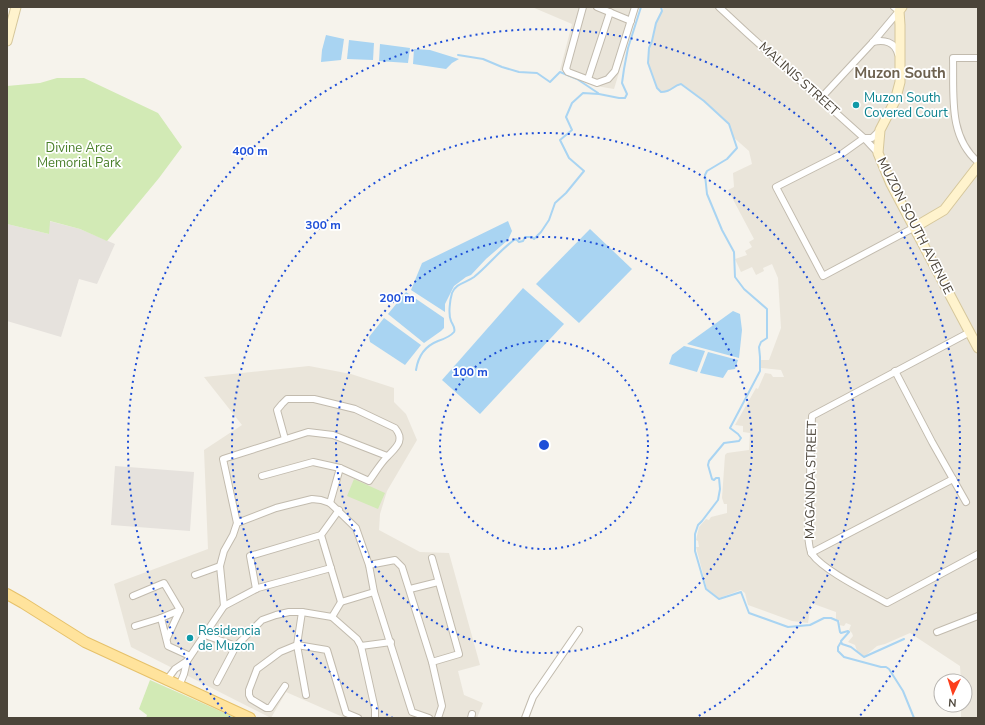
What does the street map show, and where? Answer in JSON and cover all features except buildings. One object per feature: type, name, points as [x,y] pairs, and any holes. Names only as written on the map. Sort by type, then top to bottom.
[{"type":"main road","points":[[7,594],[23,602],[85,642],[250,718]]},
{"type":"street","points":[[7,41],[8,30],[16,7]]},
{"type":"street","points":[[583,7],[566,69],[568,72],[597,83],[608,79],[615,71],[635,7]]},
{"type":"street","points":[[597,7],[631,21]]},
{"type":"street","name":"MALINIS STREET","points":[[719,7],[821,98],[878,153]]},
{"type":"street","points":[[821,98],[873,42],[898,8]]},
{"type":"street","name":"MUZON SOUTH AVENUE","points":[[898,8],[900,25],[900,82],[897,95],[880,131],[878,153],[892,184],[978,348]]},
{"type":"street","points":[[588,79],[610,12]]},
{"type":"street","points":[[873,42],[882,40],[891,43],[897,49],[900,59]]},
{"type":"street","points":[[978,58],[953,58],[955,121],[963,146],[978,162]]},
{"type":"street","points":[[880,131],[872,138],[864,138],[844,153],[776,187],[823,276],[915,228],[944,210],[978,166]]},
{"type":"street","name":"MAGANDA STREET","points":[[970,332],[812,416],[808,536],[811,553],[823,564],[856,586],[887,603],[978,554]]},
{"type":"street","points":[[895,371],[966,502]]},
{"type":"street","points":[[262,476],[313,462],[340,468],[369,481],[400,441],[400,434],[395,428],[355,409],[314,399],[287,399],[277,410],[285,439]]},
{"type":"street","points":[[224,606],[220,566],[224,550],[233,535],[236,524],[223,459],[308,432],[333,435],[387,456]]},
{"type":"street","points":[[330,503],[340,468]]},
{"type":"street","points":[[811,553],[953,479]]},
{"type":"street","points":[[236,524],[276,508],[312,499],[330,503],[339,510],[356,528],[368,565],[374,592],[412,712],[429,718]]},
{"type":"street","points":[[256,589],[250,556],[321,535],[339,510]]},
{"type":"street","points":[[321,535],[341,602]]},
{"type":"street","points":[[432,558],[459,654],[432,662]]},
{"type":"street","points":[[368,565],[395,560],[402,567],[432,662],[442,706],[438,718]]},
{"type":"street","points":[[195,575],[220,566]]},
{"type":"street","points":[[179,686],[189,659],[224,606],[256,589],[331,568]]},
{"type":"street","points":[[410,589],[438,582]]},
{"type":"street","points":[[133,596],[164,583],[180,610]]},
{"type":"street","points":[[332,617],[341,602],[374,592]]},
{"type":"street","points":[[135,626],[180,610]]},
{"type":"street","points":[[167,638],[180,610]]},
{"type":"street","points":[[217,682],[236,646],[262,620],[289,612],[302,612],[332,617],[357,639],[361,646],[375,709],[375,718]]},
{"type":"street","points":[[302,612],[297,645],[306,695]]},
{"type":"street","points":[[937,632],[978,616]]},
{"type":"street","points":[[161,618],[168,646],[189,659]]},
{"type":"street","points":[[525,718],[533,697],[579,630]]},
{"type":"street","points":[[205,635],[236,646]]},
{"type":"street","points":[[361,646],[391,642]]},
{"type":"street","points":[[285,686],[270,708],[266,708],[251,700],[249,695],[249,690],[257,669],[280,652],[297,645],[327,650],[346,713],[358,718]]},
{"type":"street","points":[[166,680],[175,669],[189,659]]},
{"type":"shaded area","points":[[532,7],[639,7],[614,89],[596,86],[560,70],[572,24]]},
{"type":"shaded area","points":[[664,7],[978,7],[978,718],[961,718],[961,713],[973,713],[973,673],[960,673],[960,666],[910,633],[877,646],[864,657],[857,651],[855,645],[848,642],[853,636],[849,630],[851,625],[846,623],[844,626],[839,625],[840,621],[836,619],[836,612],[811,603],[808,623],[792,621],[748,605],[745,593],[741,590],[719,598],[707,589],[696,547],[699,547],[698,541],[696,540],[699,527],[706,519],[709,520],[711,517],[727,513],[727,504],[724,504],[722,498],[725,455],[727,453],[749,450],[750,433],[743,432],[743,426],[735,425],[756,388],[758,389],[765,373],[771,374],[773,377],[784,377],[781,370],[761,368],[761,360],[769,360],[781,328],[778,278],[772,264],[763,268],[764,271],[756,275],[752,267],[741,272],[735,259],[747,255],[745,251],[752,247],[749,242],[754,239],[728,190],[734,187],[733,173],[752,164],[749,151],[732,136],[729,124],[685,86],[681,84],[677,85],[668,92],[661,92],[657,88],[648,63],[649,48],[656,23]]},
{"type":"shaded area","points":[[49,221],[80,229],[115,244],[97,284],[79,279],[61,337],[7,321],[7,224],[49,234]]},
{"type":"shaded area","points":[[309,366],[351,374],[394,388],[394,402],[406,414],[417,440],[387,491],[380,514],[379,530],[420,552],[449,553],[480,665],[458,671],[464,695],[483,703],[477,718],[345,718],[286,692],[271,718],[131,647],[114,584],[208,549],[204,450],[242,425],[204,377]]},
{"type":"shaded area","points":[[115,466],[194,472],[190,531],[111,525]]},
{"type":"green space","name":"Divine Arce Memorial Park","points":[[57,78],[84,78],[158,113],[182,147],[159,178],[107,241],[80,229],[50,221],[49,234],[7,224],[7,86],[40,83]]},
{"type":"green space","points":[[354,479],[385,493],[378,509],[347,496]]},
{"type":"green space","points":[[150,680],[236,718],[146,718],[147,715],[139,709]]},
{"type":"water","points":[[326,35],[344,39],[341,60],[321,62],[322,50]]},
{"type":"water","points":[[349,40],[374,43],[373,60],[347,59]]},
{"type":"water","points":[[380,44],[410,48],[408,63],[379,61]]},
{"type":"water","points":[[414,49],[430,50],[459,59],[446,69],[413,64]]},
{"type":"water","points":[[508,221],[512,231],[508,240],[486,259],[471,275],[454,286],[445,304],[445,312],[411,290],[422,263]]},
{"type":"water","points":[[590,229],[632,269],[579,323],[536,284]]},
{"type":"water","points":[[523,288],[564,324],[480,414],[442,380]]},
{"type":"water","points":[[406,292],[444,318],[444,328],[424,343],[388,314]]},
{"type":"water","points":[[733,311],[740,314],[742,330],[739,358],[687,344]]},
{"type":"water","points":[[384,318],[421,345],[405,365],[370,342],[369,337]]},
{"type":"water","points":[[684,346],[705,351],[697,372],[669,364],[672,355]]},
{"type":"water","points":[[708,352],[738,360],[735,369],[728,370],[723,378],[700,373]]},
{"type":"waterway","points":[[416,370],[418,361],[423,352],[433,343],[449,337],[454,332],[455,329],[450,318],[449,311],[451,296],[456,287],[474,277],[514,240],[516,239],[519,242],[523,241],[525,237],[532,237],[534,239],[549,220],[555,203],[566,193],[584,171],[569,158],[560,140],[572,130],[566,117],[572,103],[583,93],[625,98],[627,94],[622,83],[624,69],[628,48],[641,7]]},
{"type":"waterway","points":[[661,7],[662,11],[656,23],[649,48],[648,63],[657,88],[661,92],[668,91],[681,84],[704,101],[729,124],[737,148],[727,159],[707,171],[705,175],[707,194],[722,230],[734,252],[735,277],[744,289],[767,309],[767,338],[761,342],[759,347],[760,371],[730,428],[741,438],[739,441],[724,443],[709,461],[708,465],[712,479],[714,480],[719,478],[720,489],[718,500],[698,525],[695,534],[695,551],[706,589],[719,599],[741,592],[749,613],[788,627],[810,625],[824,618],[831,618],[838,621],[840,632],[849,632],[841,641],[842,644],[851,647],[864,657],[904,639]]},
{"type":"waterway","points":[[458,55],[483,59],[519,72],[537,73],[550,82],[560,72],[577,79],[598,93]]},
{"type":"waterway","points":[[841,642],[838,647],[838,651],[844,657],[889,669],[903,691],[914,718]]},
{"type":"place","name":"Muzon South Covered Court","points":[[856,105]]},
{"type":"place","name":"Residencia de Muzon","points":[[190,638]]},
{"type":"district","name":"Muzon South","points":[[900,73]]}]
